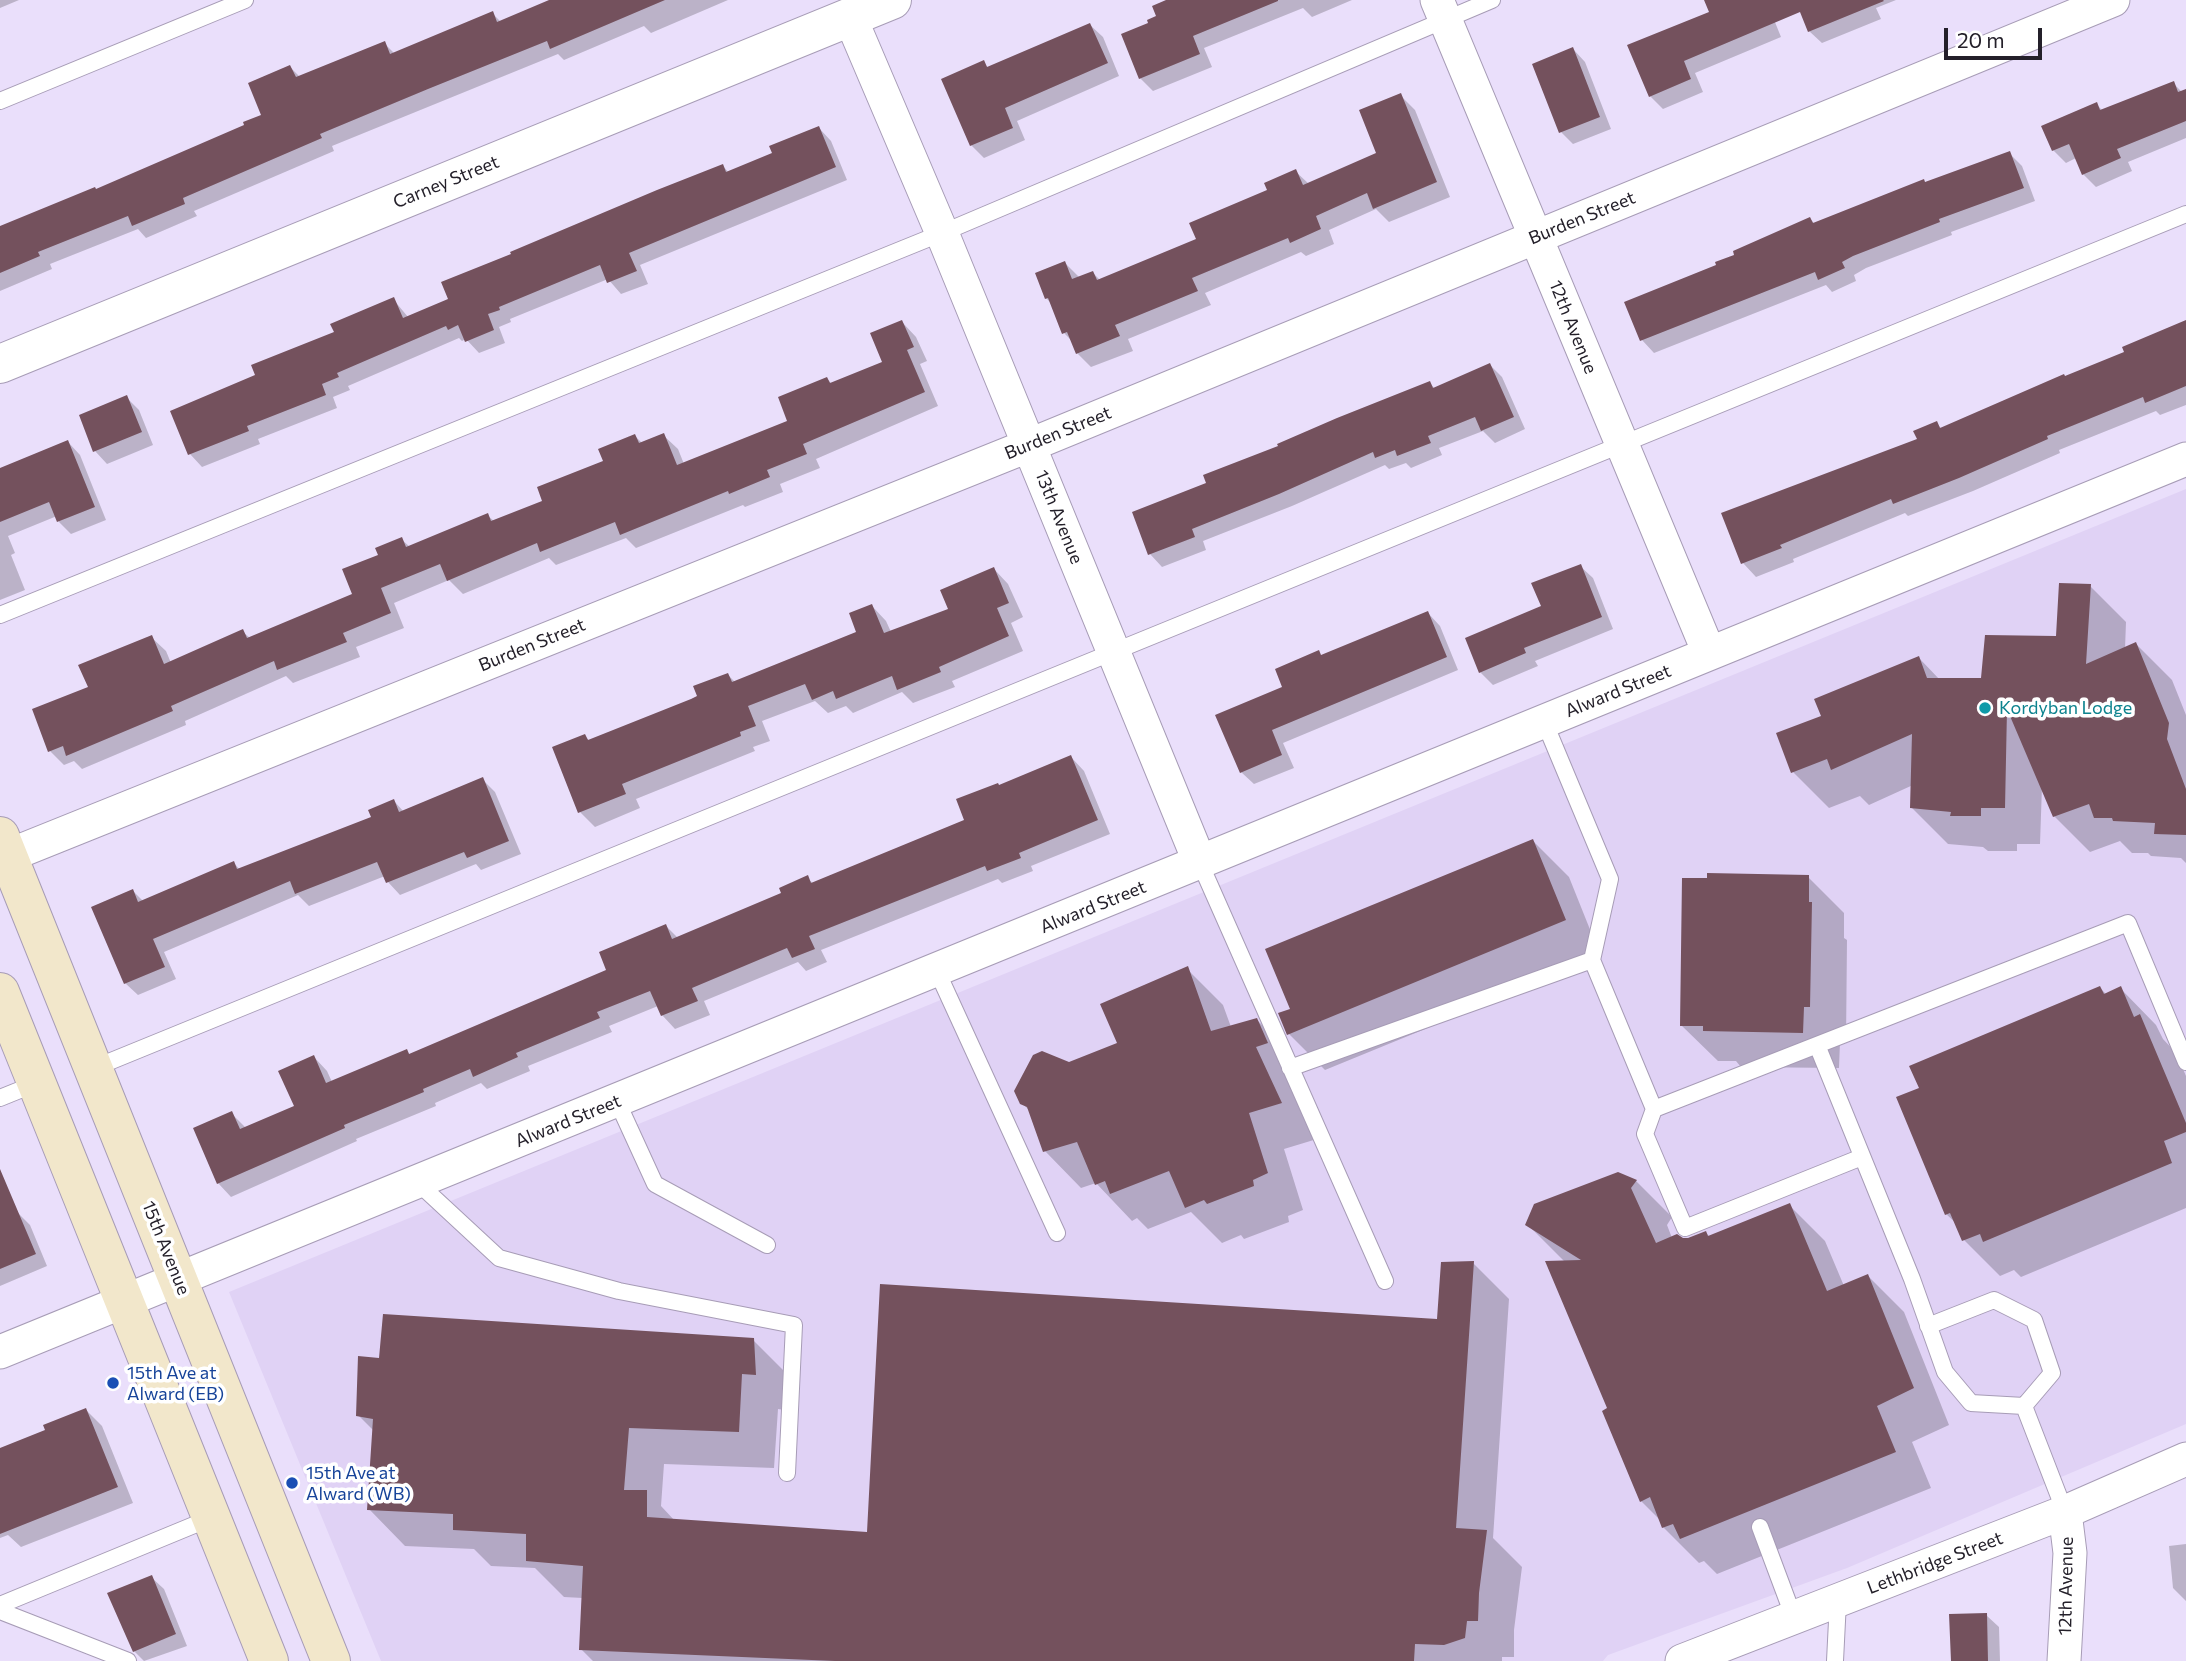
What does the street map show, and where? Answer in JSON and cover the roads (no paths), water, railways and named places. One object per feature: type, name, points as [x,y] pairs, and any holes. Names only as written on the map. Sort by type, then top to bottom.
[{"type":"main road","name":"15th Avenue","points":[[3,850],[94,1068],[331,1661]]},
{"type":"main road","points":[[0,992],[269,1661]]},
{"type":"street","name":"Carney Street","points":[[0,364],[892,0]]},
{"type":"street","name":"Burden Street","points":[[3,850],[1030,444],[2113,0]]},
{"type":"street","name":"12th Avenue","points":[[1441,9],[1709,653]]},
{"type":"street","name":"13th Avenue","points":[[850,17],[1030,444],[1200,863]]},
{"type":"street","name":"Alward Street","points":[[0,1352],[2186,459]]},
{"type":"street","name":"Lethbridge Street","points":[[1682,1661],[2065,1512],[2186,1459]]},
{"type":"street","name":"12th Avenue","points":[[2064,1661],[2070,1553],[2065,1512]]},
{"type":"lane","points":[[0,101],[245,0]]},
{"type":"lane","points":[[0,615],[942,233],[1441,9],[1492,0]]},
{"type":"lane","points":[[94,1068],[2186,214]]},
{"type":"lane","points":[[1544,721],[1610,879],[1592,960],[1654,1109],[1645,1134],[1685,1228],[1863,1157]]},
{"type":"lane","points":[[1200,863],[1385,1281]]},
{"type":"lane","points":[[1654,1109],[2128,923],[2186,1062]]},
{"type":"lane","points":[[1290,1068],[1592,960]]},
{"type":"lane","points":[[937,971],[1057,1233]]},
{"type":"lane","points":[[1816,1045],[1912,1279],[1945,1372],[1971,1404],[2024,1406]]},
{"type":"lane","points":[[0,1098],[38,1083]]},
{"type":"lane","points":[[617,1101],[655,1184],[766,1245]]},
{"type":"lane","points":[[417,1182],[499,1258],[619,1291],[793,1325],[787,1473]]},
{"type":"lane","points":[[1928,1326],[1994,1300],[2034,1320],[2052,1373],[2024,1406]]},
{"type":"lane","points":[[2024,1406],[2065,1512]]},
{"type":"lane","points":[[0,1605],[211,1518]]},
{"type":"lane","points":[[1760,1527],[1794,1618]]},
{"type":"lane","points":[[1835,1661],[1838,1601]]},
{"type":"lane","points":[[0,1611],[128,1661]]},
{"type":"place","name":"Kordyban Lodge","points":[[1985,708]]},
{"type":"place","name":"15th Ave at Alward (EB)","points":[[113,1383]]},
{"type":"place","name":"15th Ave at Alward (WB)","points":[[292,1483]]}]
